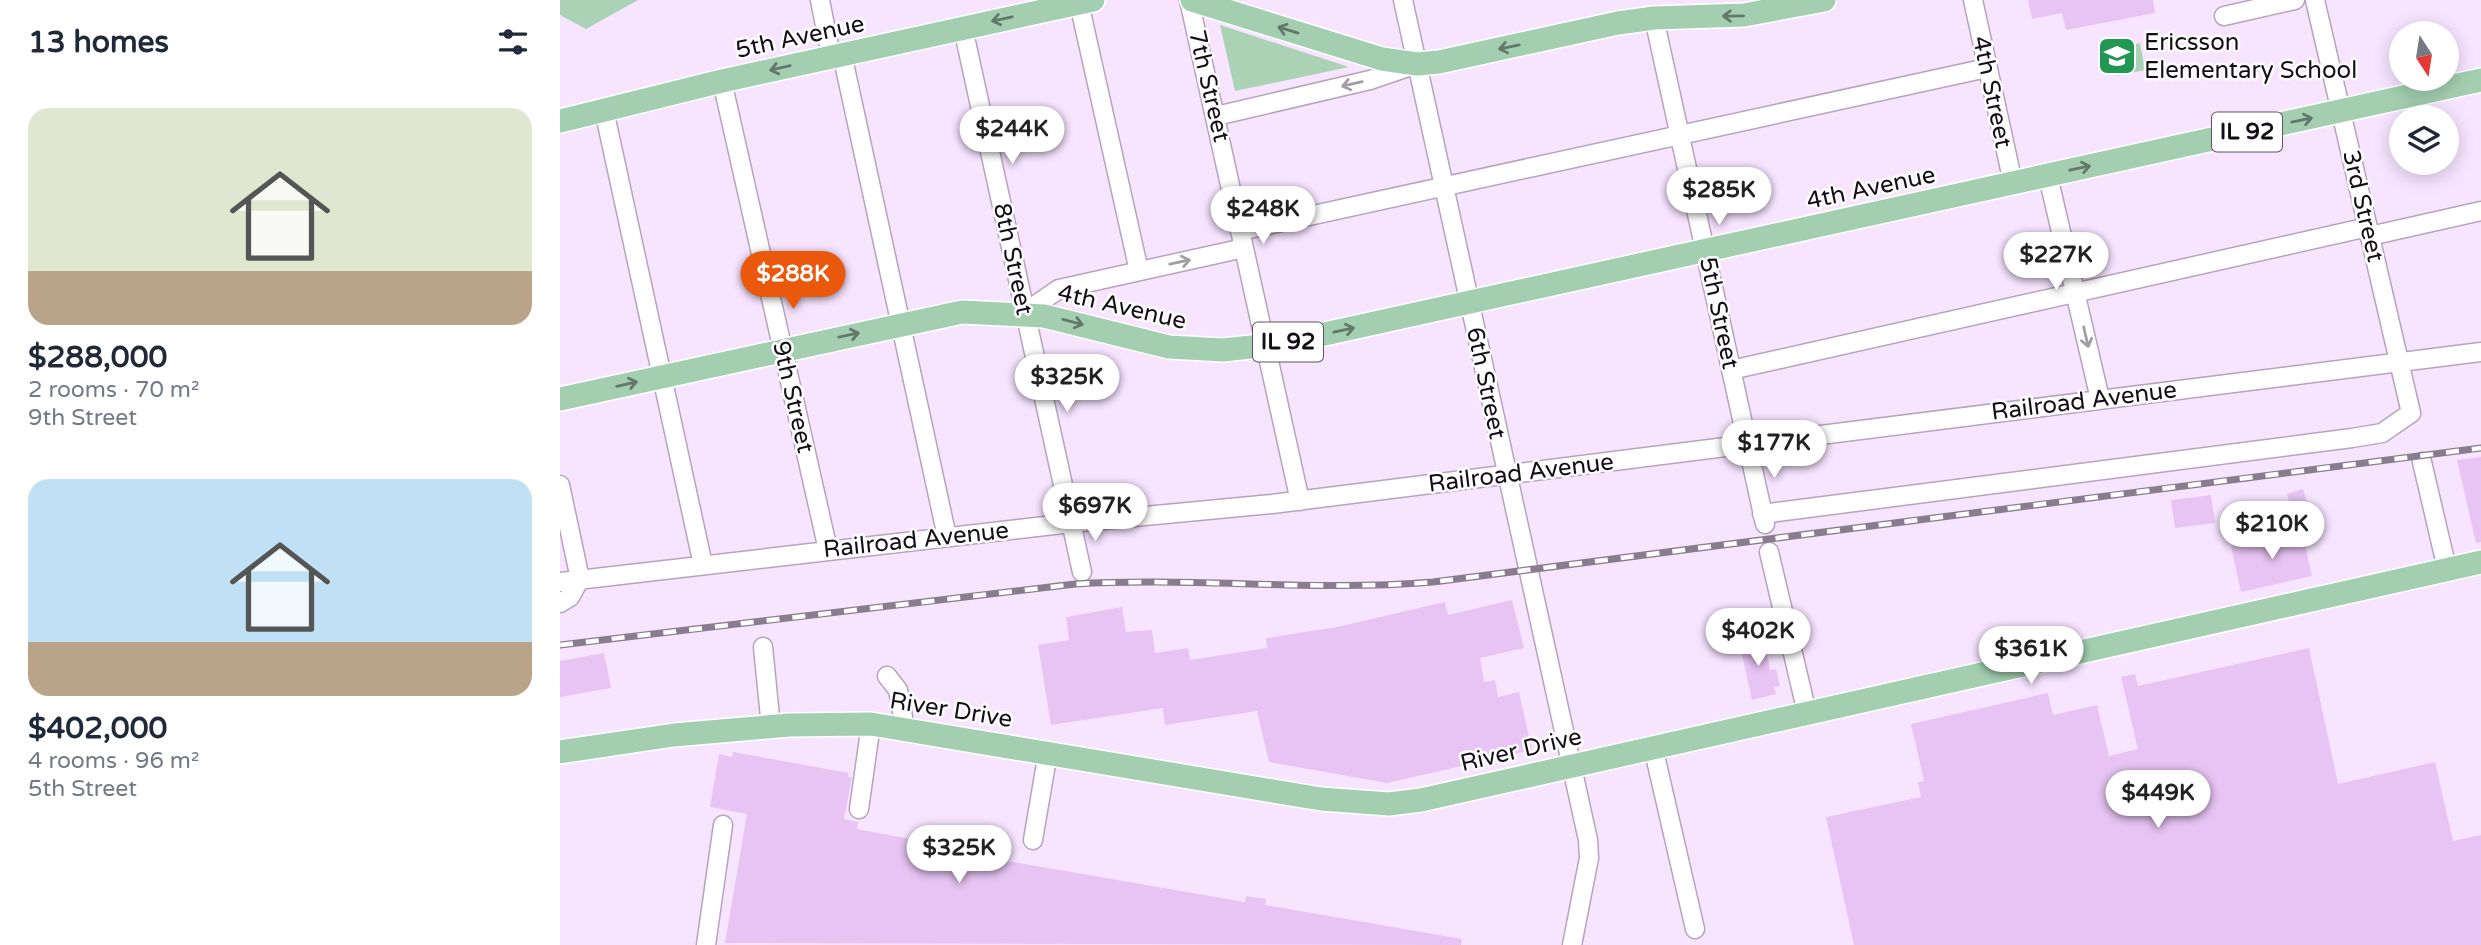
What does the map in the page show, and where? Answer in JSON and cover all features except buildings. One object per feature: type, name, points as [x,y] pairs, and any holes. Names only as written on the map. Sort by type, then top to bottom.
[{"type":"main road","points":[[1190,0],[1382,59],[1417,64],[1654,18],[1744,15],[1824,0]]},
{"type":"main road","name":"5th Avenue","points":[[560,121],[722,81],[1086,1]]},
{"type":"main road","name":"4th Avenue","points":[[560,399],[901,323],[962,312],[1024,313],[1169,347],[1223,351],[1264,347],[2481,80]]},
{"type":"main road","name":"River Drive","points":[[560,752],[626,740],[771,727],[871,724],[1354,803],[1389,804],[1421,800],[2481,562]]},
{"type":"street","points":[[820,0],[836,55],[901,323],[947,537]]},
{"type":"street","name":"7th Street","points":[[1190,0],[1264,347],[1300,501]]},
{"type":"street","name":"6th Street","points":[[1403,0],[1588,840],[1588,858],[1572,945]]},
{"type":"street","name":"4th Street","points":[[1973,0],[2013,183]]},
{"type":"street","points":[[2224,16],[2295,0]]},
{"type":"street","name":"3rd Street","points":[[1764,520],[2382,433],[2411,413],[2315,0]]},
{"type":"street","points":[[1086,1],[1139,271]]},
{"type":"street","name":"5th Street","points":[[1654,18],[1764,520]]},
{"type":"street","name":"8th Street","points":[[963,28],[1082,572]]},
{"type":"street","points":[[1216,116],[1370,80],[1417,64]]},
{"type":"street","name":"4th Avenue","points":[[1024,313],[1059,289],[1139,271],[1242,239],[1444,186],[1987,68]]},
{"type":"street","name":"9th Street","points":[[722,81],[828,550]]},
{"type":"street","points":[[604,110],[659,376],[703,565]]},
{"type":"street","points":[[2048,176],[2100,399]]},
{"type":"street","points":[[1731,369],[2369,231],[2481,212]]},
{"type":"street","name":"Railroad Avenue","points":[[560,582],[1071,523],[1300,501],[2481,352]]},
{"type":"street","points":[[2422,462],[2447,569]]},
{"type":"street","points":[[560,485],[580,579],[570,597],[560,603]]},
{"type":"street","points":[[1769,552],[1807,713]]},
{"type":"street","points":[[763,647],[771,727]]},
{"type":"street","points":[[887,676],[898,690],[905,728]]},
{"type":"street","points":[[859,809],[871,724]]},
{"type":"street","points":[[1653,747],[1695,929]]},
{"type":"street","points":[[1032,840],[1048,752]]},
{"type":"street","points":[[706,945],[723,825]]},
{"type":"green space","points":[[560,0],[638,0],[586,29],[560,15]]},
{"type":"green space","points":[[1220,25],[1349,67],[1235,91]]},
{"type":"green space","points":[[2140,43],[2145,70],[2116,76],[2111,51]]},
{"type":"railway","points":[[560,645],[1075,584],[1165,582],[1344,586],[1433,582],[2481,448]]},
{"type":"place","name":"Ericsson Elementary School","points":[[2117,56]]}]
